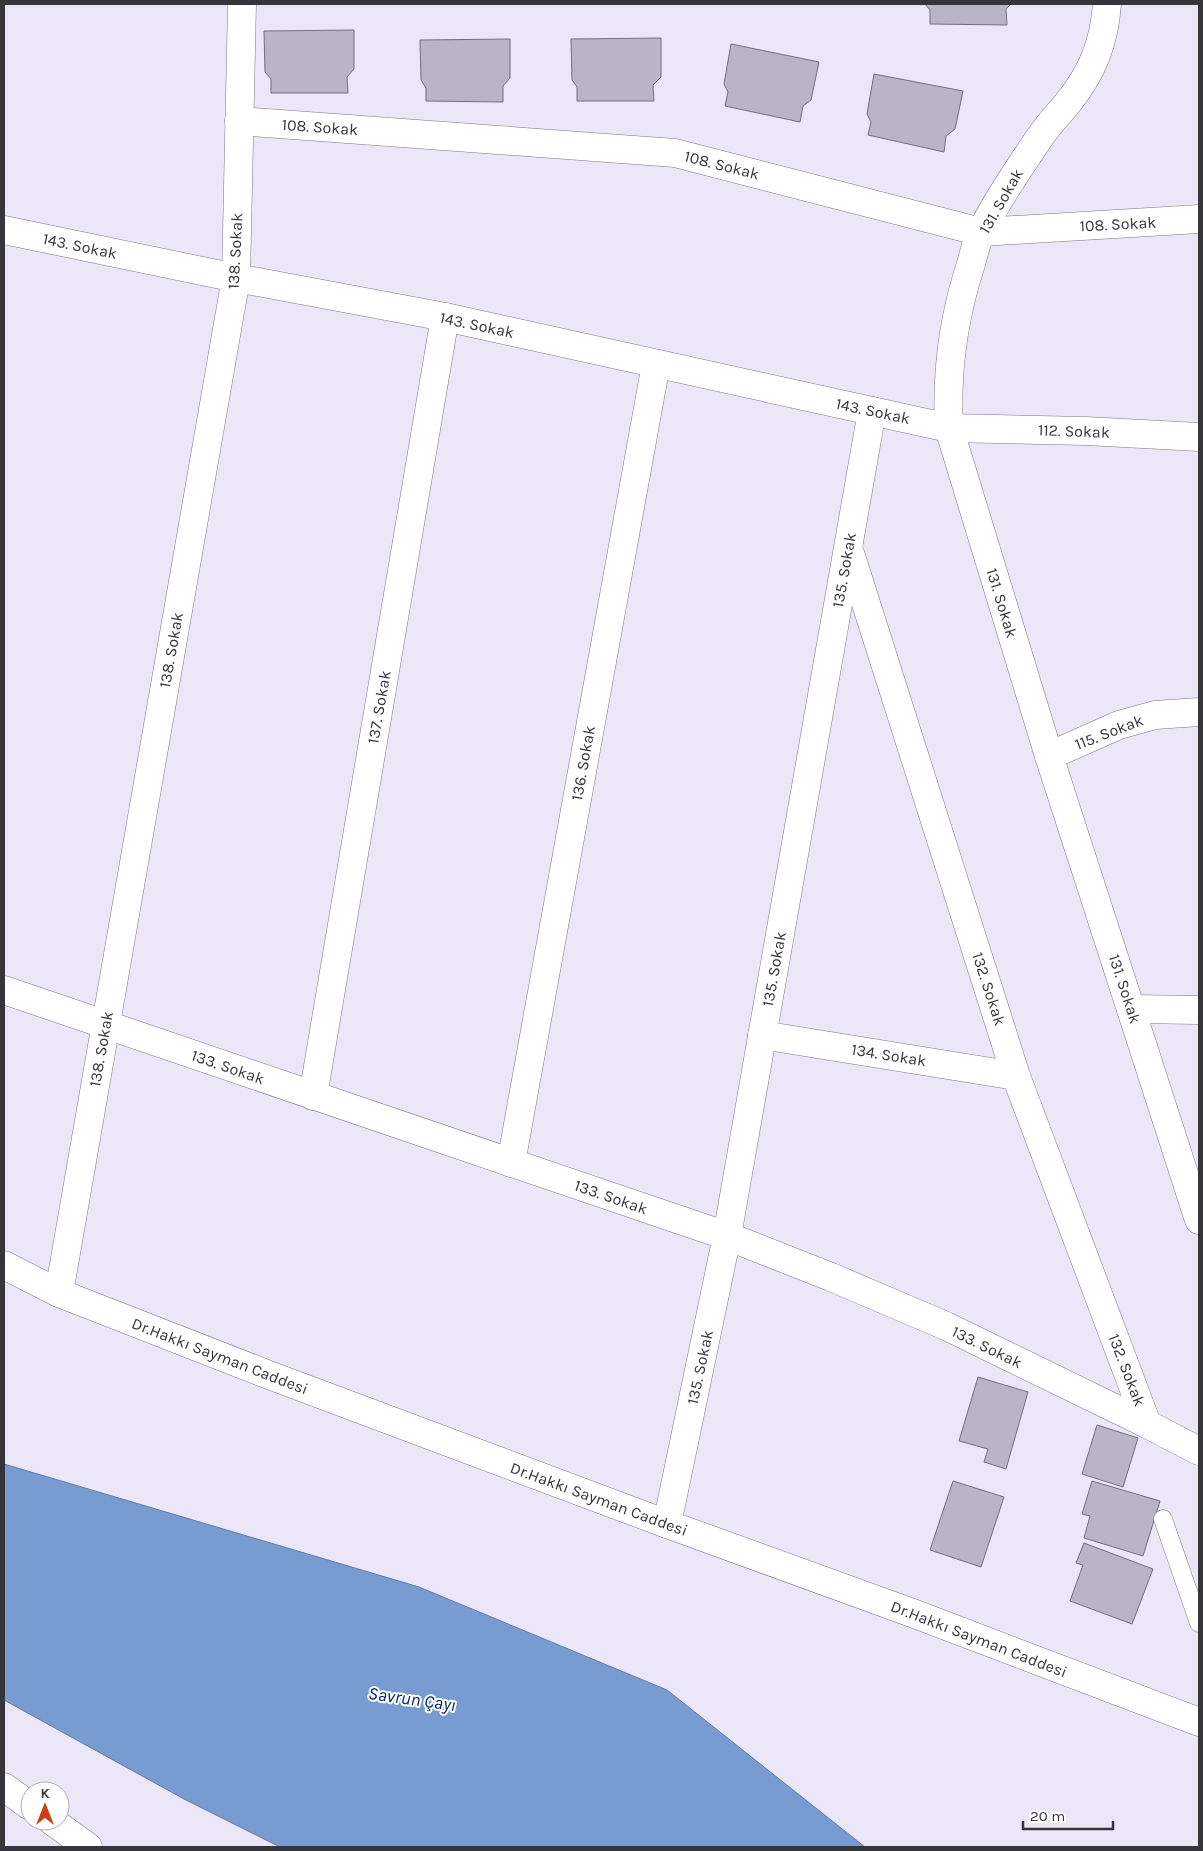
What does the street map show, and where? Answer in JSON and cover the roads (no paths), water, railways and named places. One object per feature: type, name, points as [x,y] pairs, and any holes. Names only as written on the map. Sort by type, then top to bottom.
[{"type":"street","name":"138. Sokak","points":[[59,1293],[236,278],[242,4]]},
{"type":"street","name":"131. Sokak","points":[[1107,4],[1106,21],[1100,50],[1088,74],[1039,137],[981,232],[960,299],[950,350],[947,392],[949,428],[1049,756],[1199,1220]]},
{"type":"street","name":"108. Sokak","points":[[239,121],[675,153],[981,232],[1199,219]]},
{"type":"street","name":"143. Sokak","points":[[4,230],[236,278],[445,317],[949,428]]},
{"type":"street","name":"137. Sokak","points":[[313,1096],[445,317]]},
{"type":"street","name":"136. Sokak","points":[[511,1163],[656,364]]},
{"type":"street","name":"135. Sokak","points":[[667,1524],[727,1236],[872,411]]},
{"type":"street","name":"112. Sokak","points":[[949,428],[1086,431],[1199,438]]},
{"type":"street","name":"132. Sokak","points":[[848,548],[1016,1076],[1147,1424]]},
{"type":"street","name":"115. Sokak","points":[[1049,756],[1120,725],[1155,715],[1199,712]]},
{"type":"street","name":"133. Sokak","points":[[4,990],[727,1236],[831,1277],[946,1326],[1199,1451]]},
{"type":"street","points":[[1131,1009],[1199,1010]]},
{"type":"street","name":"134. Sokak","points":[[762,1035],[1016,1076]]},
{"type":"street","name":"Dr.Hakkı Sayman Caddesi","points":[[4,1266],[59,1293],[269,1375],[667,1524],[915,1614],[1199,1722]]},
{"type":"street","points":[[4,1787],[20,1799]]},
{"type":"street","points":[[66,1831],[88,1847]]},
{"type":"lane","points":[[1163,1519],[1199,1623]]},
{"type":"water","name":"Savrun Çayı","points":[[4,1464],[419,1587],[667,1690],[865,1847],[280,1847],[184,1799],[4,1700]]}]
